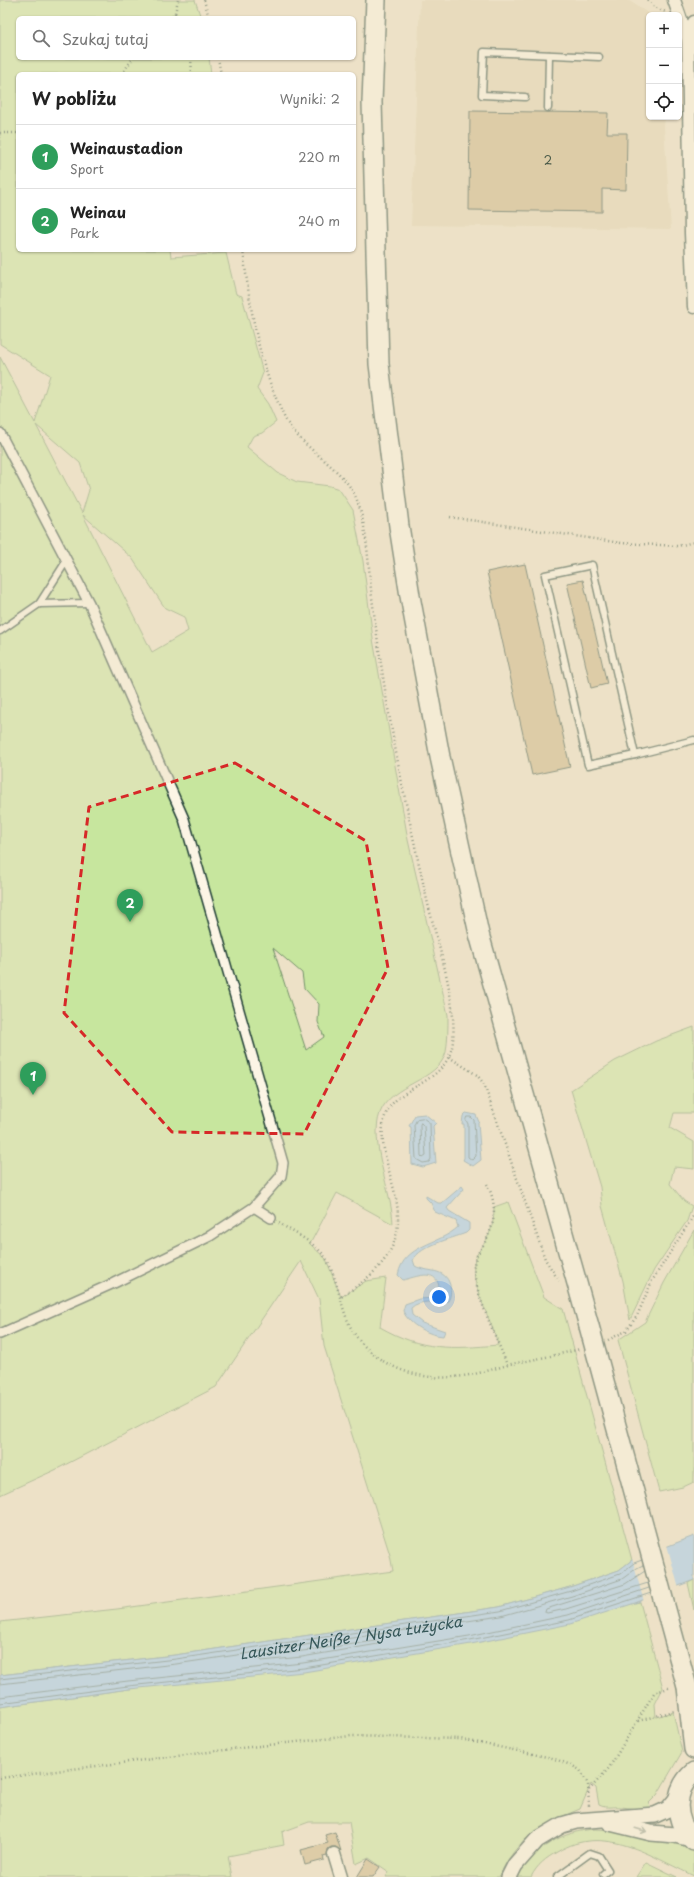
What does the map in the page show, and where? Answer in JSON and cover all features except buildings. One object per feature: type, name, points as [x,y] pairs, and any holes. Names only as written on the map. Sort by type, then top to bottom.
[{"type":"highway","points":[[376,0],[372,102],[379,364],[399,526],[410,596],[440,757],[479,934],[655,1568],[685,1692],[694,1749]]},
{"type":"highway","points":[[693,1770],[684,1783],[678,1797],[679,1819],[683,1828],[693,1840]]},
{"type":"street","points":[[674,0],[688,40],[692,67],[691,233],[694,307]]},
{"type":"street","points":[[688,40],[694,22]]},
{"type":"street","points":[[0,433],[89,603],[184,818],[284,1163],[281,1176],[254,1207],[210,1236],[114,1283],[0,1334]]},
{"type":"street","points":[[254,1207],[271,1218]]},
{"type":"street","points":[[509,1877],[515,1866],[537,1840],[562,1825],[589,1819],[655,1814],[668,1809],[678,1797]]},
{"type":"street","points":[[589,1819],[624,1825],[650,1833],[675,1835],[693,1840]]},
{"type":"street","points":[[334,1854],[341,1877]]},
{"type":"lane","points":[[525,97],[482,95],[484,52],[599,57]]},
{"type":"lane","points":[[548,108],[549,55]]},
{"type":"lane","points":[[0,631],[39,604],[67,560]]},
{"type":"lane","points":[[635,755],[592,565],[545,575],[588,765],[635,755],[694,740]]},
{"type":"lane","points":[[39,604],[89,603]]},
{"type":"lane","points":[[557,1877],[590,1853],[599,1856],[608,1870],[603,1874]]},
{"type":"path","points":[[171,16],[174,13],[178,0]]},
{"type":"path","points":[[204,0],[208,16]]},
{"type":"path","points":[[123,72],[132,60]]},
{"type":"path","points":[[191,60],[192,72]]},
{"type":"path","points":[[218,60],[221,72]]},
{"type":"path","points":[[0,132],[16,134]]},
{"type":"path","points":[[243,252],[248,289],[258,342],[267,377],[286,422],[301,440],[350,486],[358,502],[364,526],[375,618],[390,715],[424,885],[450,999],[453,1022],[452,1044],[449,1056],[433,1076],[396,1100],[389,1107],[384,1117],[383,1147],[396,1199],[398,1217],[396,1232],[393,1243],[382,1264],[366,1280],[341,1297]]},
{"type":"path","points":[[450,517],[621,543],[678,546],[694,542]]},
{"type":"path","points":[[449,1056],[477,1076],[484,1084],[545,1258],[562,1287]]},
{"type":"path","points":[[487,1184],[492,1193],[494,1219],[492,1230],[474,1263],[474,1271],[478,1290],[507,1366]]},
{"type":"path","points":[[603,1342],[626,1331],[637,1316],[652,1281],[694,1215]]},
{"type":"path","points":[[271,1218],[310,1244],[326,1259],[341,1297],[344,1312],[350,1327],[361,1343],[375,1356],[388,1364],[410,1372],[434,1377],[452,1377],[476,1374],[572,1351]]},
{"type":"path","points":[[589,1790],[609,1768],[654,1693],[685,1692]]},
{"type":"path","points":[[637,1721],[676,1710]]},
{"type":"path","points":[[0,1778],[351,1736],[460,1739],[552,1758],[580,1770],[589,1790],[589,1819]]},
{"type":"highlighted area","points":[[235,763],[366,841],[388,968],[304,1134],[172,1132],[64,1013],[89,807]]},
{"type":"shaded area","points":[[420,0],[628,0],[646,12],[646,120],[665,120],[671,229],[411,225]]},
{"type":"green space","points":[[0,0],[195,0],[200,16],[16,16],[16,60],[209,60],[211,72],[16,72],[16,252],[170,252],[171,257],[226,253],[236,294],[242,296],[263,373],[257,389],[268,404],[276,422],[262,433],[253,436],[247,447],[278,473],[297,482],[330,486],[339,489],[353,510],[363,561],[373,639],[408,840],[448,1015],[448,1038],[446,1052],[441,1062],[434,1070],[394,1095],[386,1103],[380,1113],[377,1125],[377,1138],[392,1211],[393,1224],[337,1193],[310,1244],[326,1259],[341,1297],[366,1281],[386,1278],[380,1327],[395,1335],[424,1344],[452,1347],[498,1345],[479,1294],[474,1273],[474,1263],[491,1229],[494,1207],[508,1202],[544,1297],[563,1309],[632,1560],[619,1570],[570,1587],[499,1607],[175,1655],[0,1675],[0,1622],[117,1609],[393,1571],[390,1555],[324,1346],[319,1299],[301,1261],[216,1387],[55,1470],[0,1495],[0,357],[35,423],[50,375],[0,344]],"holes":[[[36,425],[80,463],[89,490],[82,513]],[[83,515],[132,558],[165,608],[184,617],[188,631],[152,652]],[[273,948],[302,973],[304,988],[319,1004],[318,1022],[324,1037],[306,1050]]]},
{"type":"green space","points":[[694,1027],[694,1113],[674,1113],[670,1128],[694,1142],[694,1169],[674,1167],[670,1184],[684,1201],[692,1206],[687,1221],[654,1270],[630,1320],[623,1281],[602,1206],[600,1187],[571,1090],[615,1061],[656,1041]]},
{"type":"green space","points":[[694,1230],[694,1482],[683,1487],[659,1492],[618,1340],[645,1322],[664,1283]]},
{"type":"green space","points":[[694,1580],[694,1610],[688,1583]]},
{"type":"green space","points":[[640,1602],[663,1688],[655,1704],[656,1717],[673,1712],[682,1752],[657,1795],[649,1803],[651,1810],[607,1807],[599,1805],[596,1788],[591,1784],[580,1809],[554,1820],[522,1842],[506,1863],[499,1877],[386,1877],[389,1872],[369,1858],[356,1864],[349,1822],[309,1822],[282,1832],[284,1845],[228,1856],[232,1877],[0,1877],[0,1707],[129,1689]]},
{"type":"green space","points":[[595,1829],[616,1830],[673,1839],[694,1850],[694,1876],[644,1852],[627,1846],[609,1842],[592,1841],[575,1844],[553,1854],[539,1865],[531,1877],[518,1877],[532,1858],[550,1843],[572,1833]]},
{"type":"green space","points":[[646,1862],[677,1877],[636,1877]]},
{"type":"water","points":[[466,1113],[476,1115],[479,1122],[481,1160],[473,1166],[463,1160],[464,1124],[462,1124],[463,1116]]},
{"type":"water","points":[[425,1114],[436,1123],[433,1126],[436,1163],[423,1167],[412,1164],[411,1127],[409,1126],[415,1115]]},
{"type":"water","points":[[462,1186],[464,1189],[447,1208],[449,1211],[469,1223],[469,1230],[466,1233],[429,1246],[413,1260],[415,1266],[444,1275],[448,1279],[450,1285],[450,1297],[448,1301],[423,1302],[411,1308],[412,1315],[422,1323],[445,1331],[443,1336],[431,1334],[414,1325],[403,1311],[405,1304],[419,1299],[435,1298],[439,1290],[437,1280],[429,1275],[424,1275],[403,1280],[398,1275],[407,1257],[423,1246],[441,1238],[458,1227],[456,1221],[435,1212],[426,1196],[438,1203],[442,1203]]},
{"type":"water","name":"Lausitzer Neiße / Nysa Łużycka","points":[[694,1536],[694,1580],[635,1603],[570,1624],[471,1644],[304,1672],[129,1689],[0,1707],[0,1675],[175,1655],[499,1607],[570,1587],[619,1570],[632,1560]]},
{"type":"pier","points":[[667,1545],[679,1589],[644,1602],[632,1558]]},
{"type":"place","name":"Weinau","points":[[130,922]]},
{"type":"place","name":"Weinaustadion","points":[[33,1095]]}]
